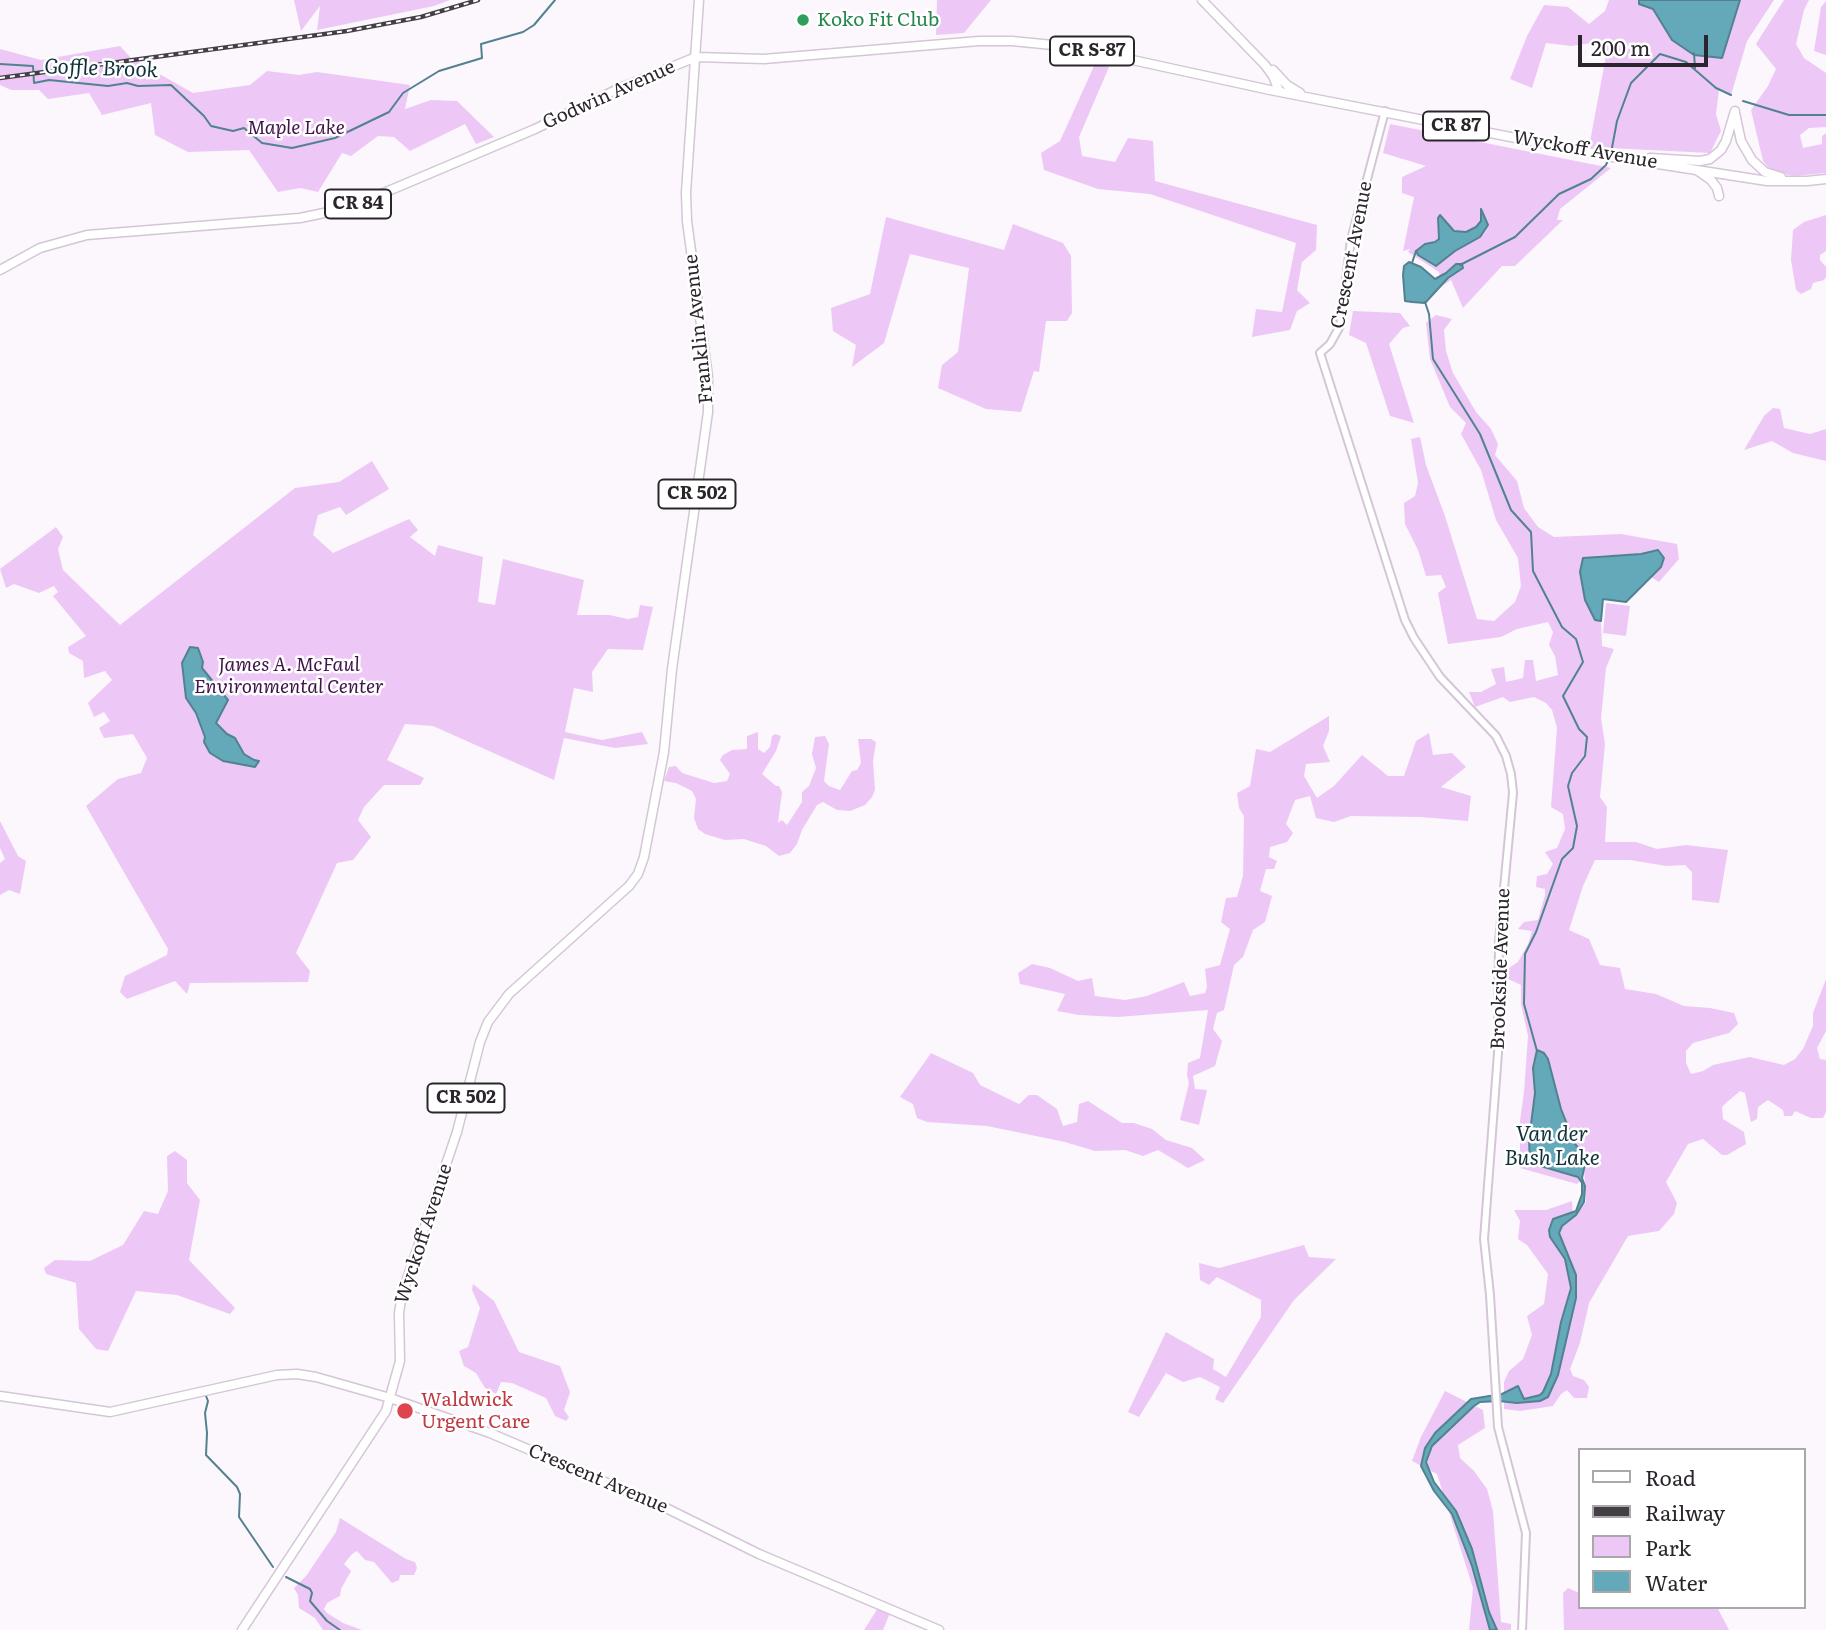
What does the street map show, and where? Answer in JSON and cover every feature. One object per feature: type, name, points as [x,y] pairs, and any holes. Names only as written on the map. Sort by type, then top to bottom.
[{"type":"main road","name":"Franklin Avenue","points":[[618,897],[641,866],[662,765],[672,669],[708,411],[708,377],[686,207],[699,0]]},
{"type":"main road","name":"Wyckoff Avenue","points":[[1202,0],[1266,67],[1279,91],[1610,156],[1762,180],[1826,179]]},
{"type":"main road","name":"Godwin Avenue","points":[[0,270],[40,248],[79,236],[300,218],[348,208],[696,57],[756,60],[979,41],[1013,41],[1073,47],[1279,91]]},
{"type":"main road","name":"Wyckoff Avenue","points":[[1266,67],[1270,67],[1287,85],[1305,96]]},
{"type":"main road","points":[[1254,86],[1265,83],[1269,75],[1266,67]]},
{"type":"main road","points":[[1632,159],[1710,159],[1721,150],[1726,141],[1735,110],[1741,141],[1756,165],[1773,175],[1803,181]]},
{"type":"main road","points":[[1696,169],[1711,180],[1719,197]]},
{"type":"main road","name":"Wyckoff Avenue","points":[[242,1630],[381,1420],[390,1398],[401,1352],[399,1313],[402,1294],[457,1132],[480,1042],[488,1022],[509,994],[618,897]]},
{"type":"main road","name":"Crescent Avenue","points":[[0,1396],[100,1411],[120,1411],[286,1374],[316,1377],[390,1398],[509,1441],[687,1518],[759,1554],[939,1630]]},
{"type":"street","name":"Crescent Avenue","points":[[1320,353],[1335,339],[1340,326],[1351,240],[1385,111]]},
{"type":"street","name":"Brookside Avenue","points":[[1320,353],[1405,620],[1440,677],[1496,736],[1506,755],[1511,774],[1513,793],[1499,941],[1498,1053],[1484,1219],[1497,1427],[1526,1533],[1522,1630]]},
{"type":"green space","points":[[294,0],[450,0],[434,6],[317,30],[320,6],[301,31]]},
{"type":"green space","points":[[937,0],[991,0],[964,33],[936,35]]},
{"type":"green space","points":[[1609,0],[1774,0],[1747,41],[1731,95],[1719,90],[1716,114],[1721,131],[1710,153],[1589,147],[1606,56],[1592,43],[1571,46],[1546,43],[1532,88],[1510,79],[1527,36],[1544,5],[1568,7],[1589,24],[1605,11]]},
{"type":"green space","points":[[1784,0],[1809,0],[1796,44],[1804,58],[1826,73],[1826,127],[1809,128],[1800,135],[1803,148],[1822,144],[1822,136],[1826,133],[1826,173],[1794,176],[1771,171],[1763,161],[1751,110],[1776,69],[1756,44]]},
{"type":"green space","points":[[1826,1],[1826,55],[1814,51],[1821,7]]},
{"type":"green space","name":"Maple Lake","points":[[120,46],[131,58],[193,93],[250,85],[267,71],[299,75],[317,72],[410,85],[405,109],[431,100],[457,101],[494,137],[476,144],[465,124],[410,151],[394,137],[378,136],[351,156],[342,153],[318,192],[300,188],[278,192],[249,150],[188,152],[155,135],[151,103],[102,115],[89,93],[48,99],[39,90],[11,90],[0,85],[0,49],[41,60]]},
{"type":"green space","points":[[1095,64],[1109,67],[1079,137],[1082,156],[1115,162],[1128,138],[1153,141],[1155,181],[1317,225],[1316,250],[1302,262],[1297,290],[1310,303],[1297,311],[1290,330],[1252,337],[1256,309],[1282,312],[1296,243],[1150,194],[1098,189],[1044,170],[1041,153],[1060,141]]},
{"type":"green space","points":[[1390,124],[1611,168],[1560,209],[1557,220],[1563,220],[1515,266],[1502,266],[1463,308],[1451,280],[1442,286],[1439,272],[1408,252],[1410,249],[1403,251],[1414,197],[1402,193],[1402,177],[1426,166],[1383,153]]},
{"type":"green space","points":[[1826,215],[1826,251],[1820,255],[1820,260],[1826,267],[1826,277],[1813,283],[1811,289],[1801,294],[1796,290],[1791,260],[1793,230],[1804,222]]},
{"type":"green space","points":[[886,217],[1004,250],[1013,224],[1063,243],[1071,256],[1072,313],[1067,321],[1046,321],[1039,372],[1034,371],[1021,412],[986,409],[938,388],[942,365],[958,352],[969,268],[910,254],[884,343],[852,367],[856,345],[833,331],[831,308],[870,294]]},
{"type":"green space","points":[[1353,311],[1400,313],[1410,326],[1403,328],[1389,344],[1414,423],[1390,416],[1366,343],[1349,335]]},
{"type":"green space","points":[[1436,315],[1452,319],[1444,330],[1446,351],[1453,373],[1476,412],[1491,429],[1498,444],[1495,455],[1517,481],[1524,508],[1538,527],[1554,537],[1621,534],[1677,544],[1679,559],[1659,582],[1651,577],[1661,567],[1658,550],[1641,554],[1594,556],[1595,620],[1601,621],[1602,646],[1614,649],[1606,668],[1601,718],[1605,744],[1600,797],[1607,807],[1605,842],[1636,842],[1657,849],[1686,845],[1728,850],[1719,903],[1692,900],[1692,872],[1685,865],[1595,860],[1583,886],[1569,930],[1589,939],[1600,965],[1620,968],[1625,989],[1656,994],[1684,1006],[1734,1013],[1738,1024],[1729,1033],[1693,1043],[1686,1051],[1686,1063],[1691,1074],[1713,1065],[1750,1057],[1784,1065],[1795,1059],[1803,1049],[1813,1026],[1813,1013],[1826,979],[1826,1031],[1817,1048],[1820,1059],[1826,1060],[1826,1112],[1823,1118],[1811,1118],[1795,1111],[1792,1116],[1784,1116],[1783,1110],[1768,1100],[1758,1107],[1757,1119],[1751,1122],[1745,1093],[1740,1091],[1726,1103],[1722,1107],[1723,1119],[1744,1132],[1746,1144],[1722,1155],[1703,1139],[1688,1144],[1666,1182],[1677,1203],[1674,1214],[1659,1231],[1628,1236],[1589,1303],[1580,1343],[1570,1369],[1573,1376],[1584,1380],[1589,1387],[1587,1398],[1574,1398],[1567,1390],[1553,1406],[1520,1411],[1504,1409],[1504,1382],[1509,1371],[1523,1359],[1532,1335],[1527,1316],[1544,1304],[1548,1274],[1527,1245],[1518,1239],[1520,1221],[1514,1210],[1546,1210],[1572,1201],[1573,1219],[1586,1202],[1583,1151],[1575,1144],[1561,1109],[1544,1053],[1533,1062],[1535,1093],[1529,1140],[1536,1166],[1582,1178],[1577,1184],[1520,1168],[1520,1121],[1528,1036],[1521,1004],[1521,985],[1506,978],[1509,968],[1518,962],[1528,944],[1532,931],[1518,929],[1524,922],[1538,920],[1545,889],[1536,887],[1537,876],[1547,874],[1553,864],[1545,852],[1557,848],[1565,829],[1563,814],[1551,807],[1557,728],[1552,710],[1546,703],[1534,697],[1510,702],[1503,697],[1475,707],[1469,692],[1481,692],[1496,684],[1491,669],[1504,667],[1506,682],[1523,678],[1525,660],[1533,660],[1536,681],[1558,675],[1555,656],[1549,645],[1553,632],[1548,622],[1517,629],[1501,637],[1448,644],[1438,593],[1446,587],[1441,575],[1426,576],[1418,550],[1405,524],[1404,503],[1415,496],[1418,483],[1411,439],[1420,437],[1426,465],[1477,619],[1494,621],[1515,602],[1521,586],[1518,558],[1496,520],[1481,470],[1461,434],[1466,423],[1450,407],[1430,359],[1426,323]]},
{"type":"green space","points":[[1773,408],[1780,409],[1784,428],[1810,434],[1826,429],[1826,461],[1793,453],[1772,441],[1744,450],[1764,416]]},
{"type":"green space","name":"James A. McFaul Environmental Center","points":[[372,461],[389,489],[346,515],[340,507],[318,515],[313,535],[333,553],[409,519],[418,530],[410,537],[435,556],[438,545],[483,557],[478,602],[495,605],[503,559],[584,580],[577,615],[609,615],[628,619],[638,617],[640,605],[653,607],[643,650],[608,649],[592,672],[593,692],[574,688],[565,732],[602,740],[642,732],[648,744],[615,748],[564,738],[554,780],[433,726],[405,724],[387,760],[424,778],[420,785],[384,785],[364,807],[358,820],[371,837],[353,860],[337,863],[296,953],[310,971],[308,982],[190,983],[187,994],[175,981],[127,999],[120,992],[125,976],[167,955],[168,949],[86,806],[118,779],[141,773],[147,758],[133,734],[104,738],[99,728],[110,721],[104,712],[94,717],[88,703],[112,680],[105,671],[84,678],[83,661],[69,653],[68,647],[86,636],[53,596],[58,592],[54,586],[39,593],[14,584],[6,588],[0,569],[56,527],[63,537],[58,549],[63,570],[120,625],[295,488],[339,482]]},
{"type":"green space","points":[[1606,603],[1630,606],[1626,636],[1603,633]]},
{"type":"green space","points":[[1329,716],[1329,731],[1323,746],[1330,762],[1306,764],[1304,776],[1317,798],[1334,786],[1362,755],[1388,776],[1404,776],[1416,741],[1429,733],[1433,755],[1452,753],[1466,767],[1441,787],[1471,796],[1468,821],[1351,816],[1334,822],[1316,818],[1310,796],[1295,800],[1286,824],[1293,833],[1287,842],[1270,847],[1269,857],[1277,861],[1274,869],[1266,869],[1260,891],[1272,896],[1265,922],[1253,930],[1243,957],[1234,965],[1224,1010],[1217,1013],[1213,1029],[1222,1041],[1215,1066],[1193,1076],[1195,1089],[1207,1090],[1199,1125],[1180,1120],[1189,1083],[1188,1063],[1200,1058],[1208,1010],[1118,1017],[1057,1011],[1065,994],[1020,984],[1018,973],[1032,964],[1050,968],[1078,981],[1092,978],[1095,996],[1125,1000],[1147,996],[1184,982],[1190,996],[1205,993],[1205,969],[1220,965],[1230,929],[1221,922],[1226,898],[1237,897],[1243,876],[1244,816],[1239,808],[1237,793],[1250,786],[1256,749],[1270,752]]},
{"type":"green space","points":[[758,732],[758,749],[764,753],[770,747],[772,736],[781,736],[776,751],[762,774],[779,786],[782,792],[778,823],[782,820],[787,825],[802,802],[802,792],[809,786],[816,768],[812,754],[815,737],[825,736],[829,744],[824,781],[840,790],[852,771],[857,770],[861,763],[858,739],[871,739],[876,742],[873,761],[875,790],[872,797],[865,805],[850,811],[837,810],[823,802],[817,805],[797,844],[790,853],[779,856],[766,846],[744,839],[725,840],[705,834],[698,829],[694,818],[696,799],[692,791],[676,783],[664,781],[669,767],[676,766],[682,773],[714,783],[727,781],[730,774],[720,760],[723,755],[732,750],[747,749],[747,736]]},
{"type":"green space","points":[[0,821],[18,856],[26,861],[20,894],[9,890],[0,895],[0,863],[5,859],[0,848]]},
{"type":"green space","points":[[931,1053],[973,1073],[980,1085],[1019,1104],[1029,1095],[1037,1095],[1057,1109],[1063,1126],[1077,1122],[1079,1104],[1088,1101],[1122,1123],[1134,1123],[1152,1129],[1166,1140],[1192,1148],[1205,1160],[1188,1168],[1158,1150],[1143,1156],[1125,1150],[1095,1151],[987,1126],[927,1122],[917,1118],[913,1104],[900,1097]]},
{"type":"green space","points":[[175,1151],[187,1160],[187,1183],[200,1200],[189,1260],[235,1308],[230,1314],[177,1295],[136,1291],[108,1351],[96,1349],[79,1329],[76,1283],[46,1274],[44,1268],[55,1260],[90,1261],[123,1245],[144,1211],[158,1214],[168,1191],[167,1156]]},
{"type":"green space","points":[[1304,1245],[1309,1257],[1336,1259],[1294,1300],[1223,1403],[1215,1399],[1220,1387],[1200,1377],[1183,1382],[1166,1373],[1139,1417],[1128,1412],[1166,1332],[1214,1359],[1213,1369],[1226,1377],[1261,1317],[1261,1300],[1217,1277],[1209,1285],[1200,1280],[1199,1263],[1219,1268]]},
{"type":"green space","points":[[473,1284],[494,1301],[519,1352],[560,1366],[570,1392],[564,1410],[569,1417],[566,1421],[555,1416],[546,1398],[512,1383],[501,1382],[496,1394],[485,1388],[476,1373],[464,1366],[459,1351],[468,1347],[480,1308],[472,1290]]},
{"type":"green space","points":[[1445,1391],[1483,1410],[1485,1428],[1458,1445],[1460,1458],[1487,1489],[1493,1511],[1501,1622],[1511,1624],[1511,1630],[1469,1630],[1473,1588],[1437,1474],[1412,1461]]},
{"type":"green space","points":[[340,1518],[415,1562],[417,1568],[414,1575],[400,1575],[399,1580],[392,1583],[374,1562],[365,1560],[357,1551],[352,1554],[344,1564],[351,1571],[340,1596],[327,1603],[324,1609],[343,1623],[362,1630],[323,1630],[315,1618],[299,1608],[298,1595],[294,1588],[306,1576],[336,1532]]},
{"type":"green space","points":[[1568,1588],[1577,1592],[1577,1609],[1718,1609],[1729,1630],[1564,1630],[1563,1593]]},
{"type":"green space","points":[[878,1608],[890,1613],[883,1630],[864,1630]]},
{"type":"water","points":[[1639,0],[1740,0],[1722,58],[1694,55],[1672,40],[1653,9],[1639,4]]},
{"type":"water","points":[[1481,209],[1488,225],[1480,237],[1436,266],[1418,255],[1416,251],[1425,244],[1439,239],[1440,215],[1454,231],[1466,232],[1481,221]]},
{"type":"water","points":[[1409,262],[1421,267],[1435,279],[1456,264],[1462,264],[1463,268],[1448,278],[1425,303],[1412,302],[1405,301],[1403,275],[1404,266]]},
{"type":"water","points":[[1658,550],[1664,558],[1661,567],[1626,602],[1603,599],[1601,621],[1595,620],[1585,600],[1580,572],[1583,558],[1641,554]]},
{"type":"water","points":[[190,647],[198,648],[203,662],[202,668],[228,700],[216,723],[235,738],[244,754],[259,761],[255,767],[223,761],[210,753],[204,742],[205,737],[196,713],[186,698],[182,663]]},
{"type":"water","name":"Van der Bush Lake","points":[[1537,1050],[1544,1053],[1548,1059],[1561,1109],[1575,1144],[1583,1153],[1585,1164],[1582,1178],[1585,1186],[1584,1202],[1559,1233],[1576,1275],[1576,1298],[1558,1375],[1548,1397],[1540,1401],[1480,1402],[1432,1446],[1426,1462],[1434,1482],[1456,1511],[1472,1549],[1489,1612],[1497,1630],[1490,1630],[1472,1566],[1452,1514],[1434,1491],[1421,1466],[1425,1448],[1435,1433],[1471,1399],[1502,1394],[1518,1386],[1524,1399],[1540,1395],[1551,1374],[1571,1288],[1565,1259],[1550,1237],[1549,1230],[1553,1219],[1576,1211],[1582,1194],[1582,1183],[1578,1177],[1530,1163],[1529,1140],[1535,1093],[1533,1068]]},
{"type":"waterway","name":"Goffle Brook","points":[[0,64],[33,66],[34,83],[49,80],[108,86],[127,83],[138,86],[171,85],[211,126],[233,131],[244,128],[262,143],[292,148],[335,138],[389,112],[403,93],[439,71],[482,58],[481,44],[523,32],[534,25],[555,0]]},
{"type":"waterway","points":[[1694,53],[1695,68]]},
{"type":"waterway","points":[[1611,153],[1617,121],[1631,83],[1660,54],[1686,62],[1716,88],[1731,95]]},
{"type":"waterway","points":[[1743,101],[1789,115],[1826,115]]},
{"type":"waterway","points":[[1460,265],[1515,237],[1559,194],[1591,179],[1606,165],[1609,158]]},
{"type":"waterway","points":[[1412,263],[1416,251]]},
{"type":"waterway","points":[[1425,302],[1429,314],[1433,359],[1480,434],[1511,510],[1531,532],[1533,571],[1562,627],[1576,639],[1583,662],[1563,696],[1579,729],[1587,737],[1585,756],[1572,773],[1568,786],[1577,826],[1573,848],[1562,859],[1536,932],[1525,954],[1524,1004],[1537,1051]]},
{"type":"waterway","points":[[206,1396],[206,1455],[237,1487],[240,1494],[239,1517],[273,1567]]},
{"type":"waterway","points":[[286,1577],[310,1589],[310,1601],[327,1621],[340,1630]]},
{"type":"railway","points":[[0,78],[347,31],[421,17],[478,0]]},
{"type":"place","name":"Koko Fit Club","points":[[803,20]]},
{"type":"place","name":"Waldwick Urgent Care","points":[[405,1411]]}]
